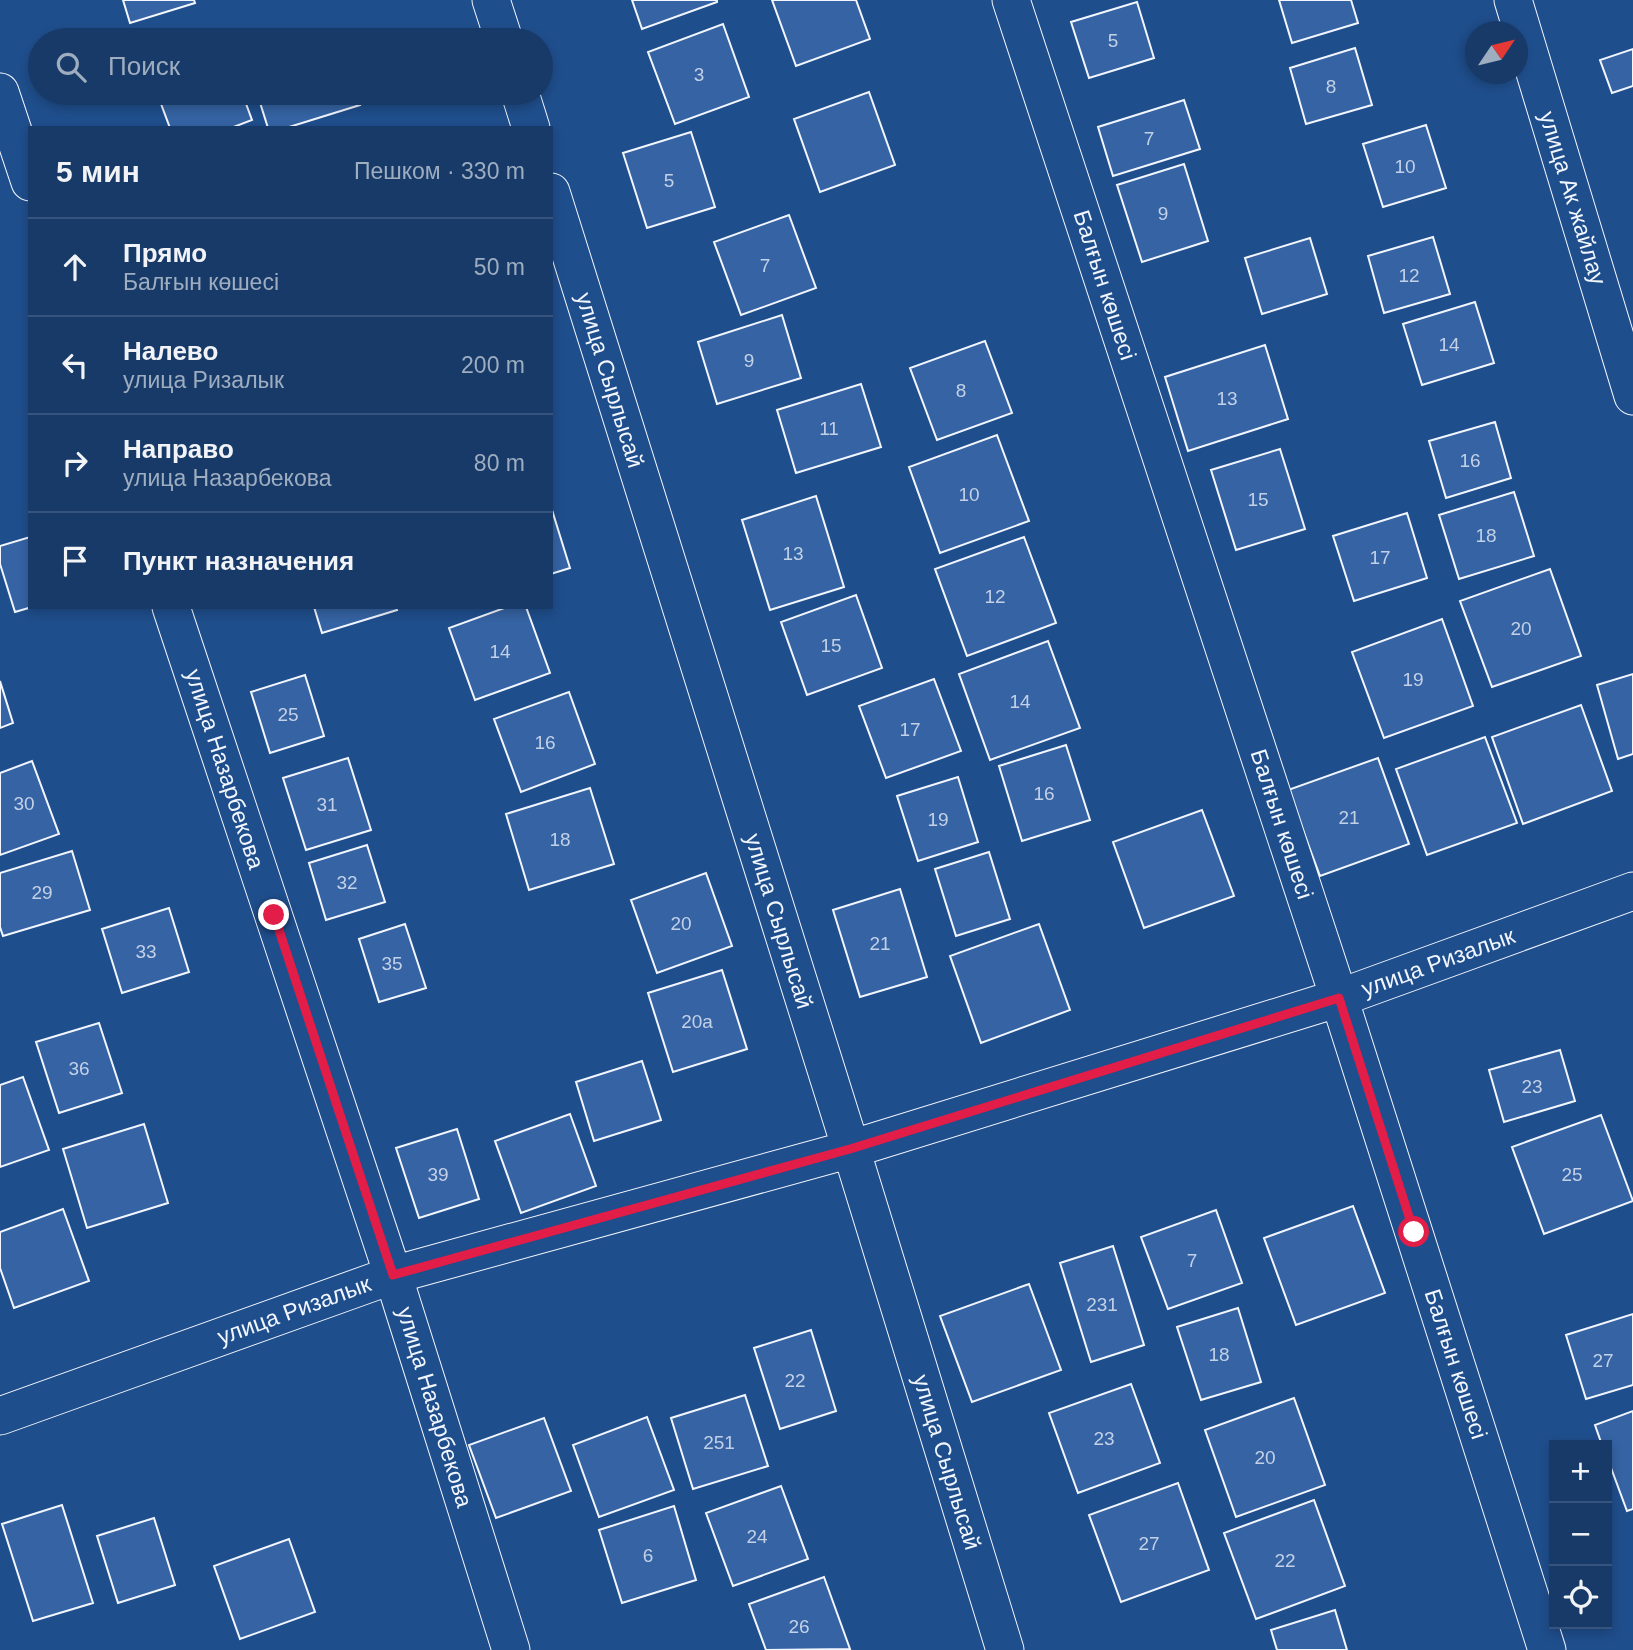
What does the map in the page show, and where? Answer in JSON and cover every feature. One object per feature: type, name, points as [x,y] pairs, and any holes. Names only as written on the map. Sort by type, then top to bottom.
[{"type":"street","points":[[491,0],[500,28]]},
{"type":"street","name":"Балғын көшесі","points":[[1011,0],[1339,998],[1547,1650]]},
{"type":"street","name":"улица Ак жайлау","points":[[1513,0],[1633,396]]},
{"type":"street","points":[[0,92],[28,176]]},
{"type":"street","points":[[524,105],[530,126]]},
{"type":"street","name":"улица Сырлысай","points":[[553,198],[1005,1650]]},
{"type":"street","name":"улица Назарбекова","points":[[172,609],[393,1275],[511,1650]]},
{"type":"street","name":"улица Ризалык","points":[[0,1416],[393,1275],[850,1149],[1339,998],[1633,891]]},
{"type":"building","points":[[123,0],[194,0],[195,3],[130,23]]},
{"type":"building","points":[[632,0],[717,0],[717,2],[642,29]]},
{"type":"building","points":[[772,0],[856,0],[870,39],[796,66]]},
{"type":"building","points":[[1279,0],[1351,0],[1358,23],[1292,43]]},
{"type":"building","points":[[1137,2],[1154,58],[1089,78],[1071,22]]},
{"type":"building","points":[[723,24],[749,97],[675,124],[648,52]]},
{"type":"building","points":[[1355,48],[1372,105],[1306,124],[1290,68]]},
{"type":"building","points":[[1633,49],[1633,86],[1612,93],[1600,60]]},
{"type":"building","points":[[869,92],[895,165],[820,192],[794,119]]},
{"type":"building","points":[[1184,100],[1200,149],[1113,176],[1098,127]]},
{"type":"building","points":[[161,105],[246,105],[252,120],[236,126],[169,126]]},
{"type":"building","points":[[261,105],[360,105],[292,126],[267,126]]},
{"type":"building","points":[[1426,125],[1446,188],[1383,207],[1363,144]]},
{"type":"building","points":[[691,132],[715,207],[647,228],[623,153]]},
{"type":"building","points":[[1184,164],[1208,241],[1142,262],[1117,185]]},
{"type":"building","points":[[789,215],[816,288],[741,315],[714,242]]},
{"type":"building","points":[[1433,237],[1450,294],[1384,313],[1368,256]]},
{"type":"building","points":[[1310,238],[1327,294],[1262,314],[1245,258]]},
{"type":"building","points":[[1475,302],[1494,363],[1422,385],[1403,324]]},
{"type":"building","points":[[782,315],[801,378],[717,404],[698,342]]},
{"type":"building","points":[[985,341],[1012,413],[937,440],[910,368]]},
{"type":"building","points":[[1265,345],[1288,419],[1188,451],[1165,377]]},
{"type":"building","points":[[861,384],[881,447],[796,473],[777,410]]},
{"type":"building","points":[[1495,422],[1511,478],[1446,498],[1429,441]]},
{"type":"building","points":[[997,435],[1029,521],[940,553],[909,467]]},
{"type":"building","points":[[1280,449],[1305,529],[1236,550],[1211,470]]},
{"type":"building","points":[[1514,492],[1534,556],[1459,579],[1439,515]]},
{"type":"building","points":[[816,496],[844,587],[770,610],[742,520]]},
{"type":"building","points":[[553,513],[570,568],[553,573]]},
{"type":"building","points":[[1407,513],[1427,578],[1354,601],[1333,536]]},
{"type":"building","points":[[1024,537],[1056,623],[967,656],[935,569]]},
{"type":"building","points":[[28,538],[28,608],[15,612],[0,564],[0,546]]},
{"type":"building","points":[[1550,569],[1581,656],[1492,687],[1460,601]]},
{"type":"building","points":[[856,595],[882,668],[807,695],[781,622]]},
{"type":"building","points":[[315,609],[397,610],[322,633]]},
{"type":"building","points":[[501,609],[527,609],[550,673],[475,700],[449,628]]},
{"type":"building","points":[[1442,619],[1473,706],[1384,738],[1352,652]]},
{"type":"building","points":[[1048,641],[1080,728],[990,760],[959,674]]},
{"type":"building","points":[[1633,674],[1633,754],[1618,759],[1597,685]]},
{"type":"building","points":[[305,675],[324,736],[270,753],[251,692]]},
{"type":"building","points":[[934,679],[961,751],[886,778],[859,706]]},
{"type":"building","points":[[0,681],[13,723],[0,728]]},
{"type":"building","points":[[569,692],[595,764],[521,792],[494,719]]},
{"type":"building","points":[[1581,705],[1612,791],[1523,824],[1492,737]]},
{"type":"building","points":[[1485,737],[1517,823],[1427,855],[1396,769]]},
{"type":"building","points":[[1066,745],[1090,820],[1022,841],[999,766]]},
{"type":"building","points":[[348,758],[371,830],[306,850],[283,778]]},
{"type":"building","points":[[1378,758],[1409,844],[1320,876],[1288,790]]},
{"type":"building","points":[[32,761],[59,834],[0,855],[0,773]]},
{"type":"building","points":[[958,777],[978,842],[918,861],[897,796]]},
{"type":"building","points":[[590,788],[614,864],[529,890],[506,814]]},
{"type":"building","points":[[1202,810],[1234,896],[1144,928],[1113,842]]},
{"type":"building","points":[[367,845],[385,902],[326,920],[309,863]]},
{"type":"building","points":[[72,851],[90,910],[3,936],[0,927],[0,873]]},
{"type":"building","points":[[989,852],[1010,919],[956,936],[935,869]]},
{"type":"building","points":[[706,873],[732,946],[657,973],[631,900]]},
{"type":"building","points":[[900,889],[927,977],[860,997],[833,910]]},
{"type":"building","points":[[169,908],[189,972],[122,993],[102,929]]},
{"type":"building","points":[[405,924],[426,988],[379,1002],[359,939]]},
{"type":"building","points":[[1039,924],[1070,1010],[981,1043],[950,956]]},
{"type":"building","points":[[722,970],[747,1049],[673,1072],[648,993]]},
{"type":"building","points":[[99,1023],[122,1093],[59,1113],[36,1042]]},
{"type":"building","points":[[1560,1050],[1575,1101],[1504,1122],[1489,1070]]},
{"type":"building","points":[[642,1061],[661,1120],[594,1141],[576,1082]]},
{"type":"building","points":[[23,1077],[49,1150],[0,1167],[0,1085]]},
{"type":"building","points":[[570,1114],[596,1186],[521,1213],[495,1141]]},
{"type":"building","points":[[1601,1115],[1633,1201],[1544,1234],[1512,1147]]},
{"type":"building","points":[[144,1124],[168,1203],[87,1228],[63,1149]]},
{"type":"building","points":[[457,1129],[479,1199],[419,1218],[396,1148]]},
{"type":"building","points":[[1353,1206],[1385,1293],[1296,1325],[1264,1238]]},
{"type":"building","points":[[63,1209],[89,1281],[14,1308],[0,1268],[0,1232]]},
{"type":"building","points":[[1216,1210],[1242,1283],[1168,1309],[1141,1237]]},
{"type":"building","points":[[1113,1246],[1144,1345],[1091,1362],[1060,1263]]},
{"type":"building","points":[[1029,1284],[1061,1370],[972,1402],[940,1316]]},
{"type":"building","points":[[1238,1308],[1261,1382],[1201,1400],[1177,1327]]},
{"type":"building","points":[[1633,1314],[1633,1385],[1586,1399],[1566,1335]]},
{"type":"building","points":[[811,1330],[836,1411],[780,1429],[754,1348]]},
{"type":"building","points":[[1131,1384],[1160,1463],[1078,1493],[1049,1413]]},
{"type":"building","points":[[745,1395],[768,1466],[693,1489],[671,1418]]},
{"type":"building","points":[[1294,1398],[1325,1485],[1236,1517],[1205,1430]]},
{"type":"building","points":[[1633,1411],[1633,1509],[1627,1511],[1612,1470],[1612,1440],[1600,1440],[1595,1425]]},
{"type":"building","points":[[647,1417],[674,1490],[599,1517],[573,1445]]},
{"type":"building","points":[[544,1418],[571,1491],[496,1518],[469,1445]]},
{"type":"building","points":[[1178,1483],[1209,1570],[1121,1602],[1089,1515]]},
{"type":"building","points":[[781,1486],[808,1559],[733,1586],[706,1513]]},
{"type":"building","points":[[1314,1500],[1345,1586],[1256,1619],[1224,1533]]},
{"type":"building","points":[[62,1505],[93,1603],[33,1621],[2,1524]]},
{"type":"building","points":[[674,1506],[696,1580],[622,1603],[599,1530]]},
{"type":"building","points":[[154,1518],[175,1585],[118,1603],[97,1536]]},
{"type":"building","points":[[289,1539],[315,1612],[240,1639],[214,1566]]},
{"type":"building","points":[[824,1577],[850,1649],[766,1650],[749,1604]]},
{"type":"building","points":[[1335,1610],[1347,1650],[1277,1650],[1271,1630]]},
{"type":"route","points":[[274,915],[393,1275],[850,1149],[1339,998],[1414,1232]]}]
